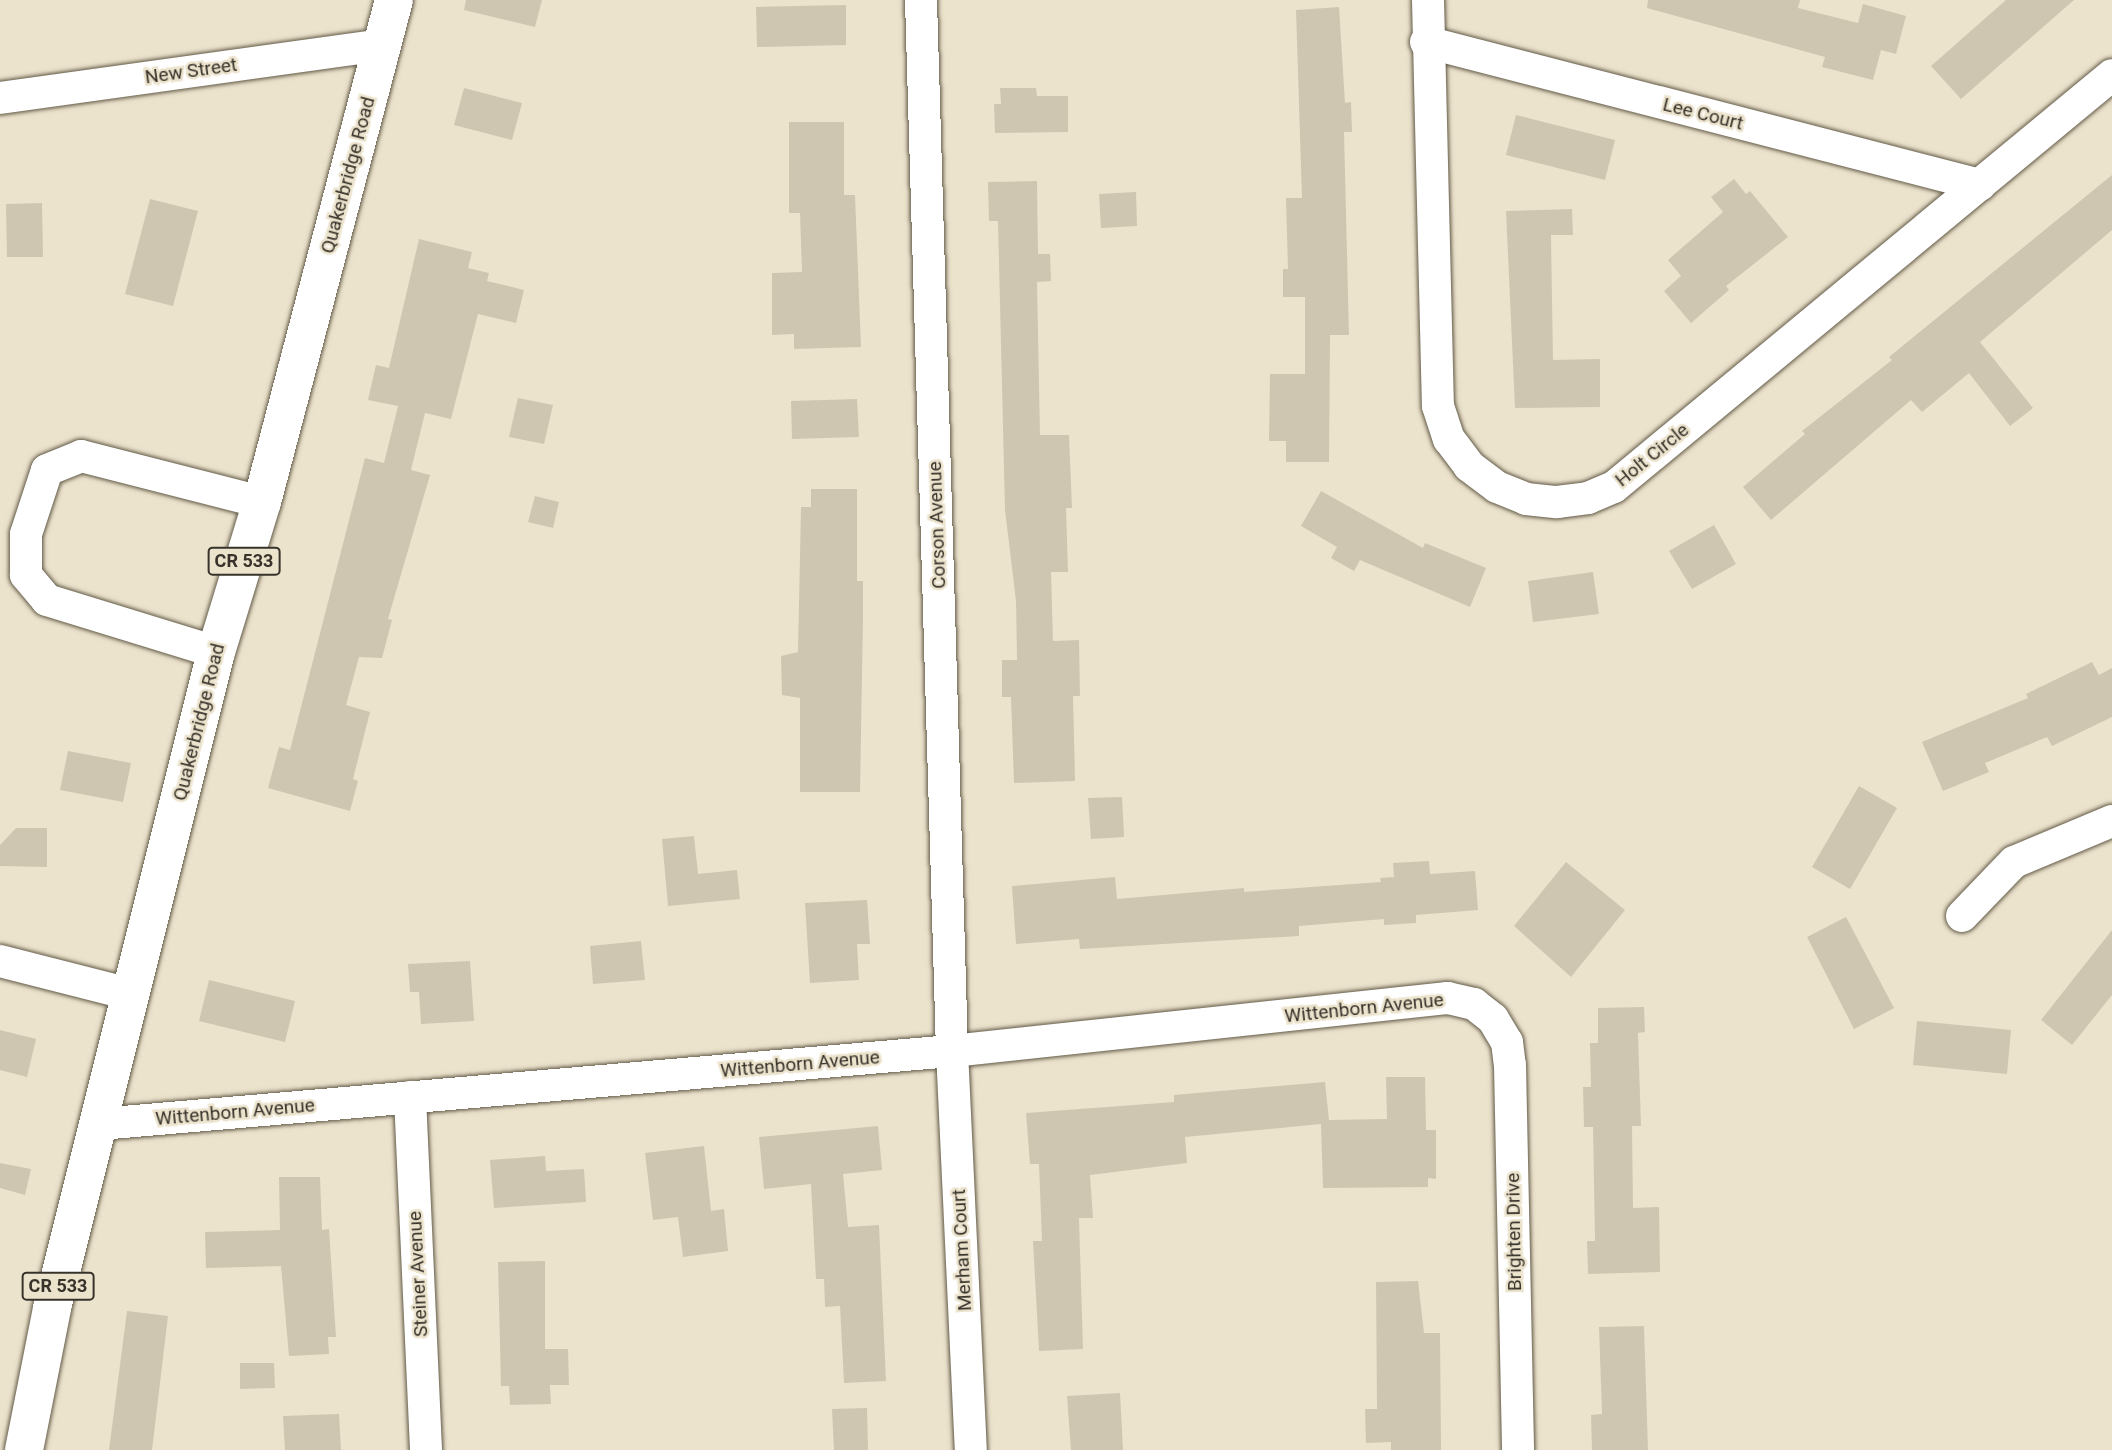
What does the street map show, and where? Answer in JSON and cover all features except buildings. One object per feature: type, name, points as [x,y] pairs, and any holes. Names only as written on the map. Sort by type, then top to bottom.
[{"type":"main road","name":"Quakerbridge Road","points":[[24,1450],[52,1308],[133,995],[215,652],[262,502],[394,0]]},
{"type":"street","name":"Corson Avenue","points":[[921,0],[952,1051]]},
{"type":"street","name":"Holt Circle","points":[[1428,0],[1426,42],[1438,405],[1450,439],[1469,466],[1497,487],[1526,499],[1557,502],[1588,498],[1614,487],[2112,75]]},
{"type":"street","name":"Lee Court","points":[[1426,42],[1980,185]]},
{"type":"street","name":"New Street","points":[[0,98],[382,45]]},
{"type":"street","points":[[215,652],[47,600],[26,575],[26,534],[47,470],[81,456],[262,502]]},
{"type":"street","points":[[1962,916],[2014,862],[2112,821]]},
{"type":"street","points":[[0,961],[133,995]]},
{"type":"street","name":"Wittenborn Avenue","points":[[100,1124],[952,1051],[1448,998],[1474,1004],[1493,1019]]},
{"type":"street","name":"Brighten Drive","points":[[1493,1019],[1507,1042],[1510,1065],[1518,1450]]},
{"type":"street","name":"Merham Court","points":[[952,1051],[971,1450]]},
{"type":"street","name":"Steiner Avenue","points":[[410,1097],[426,1450]]}]
